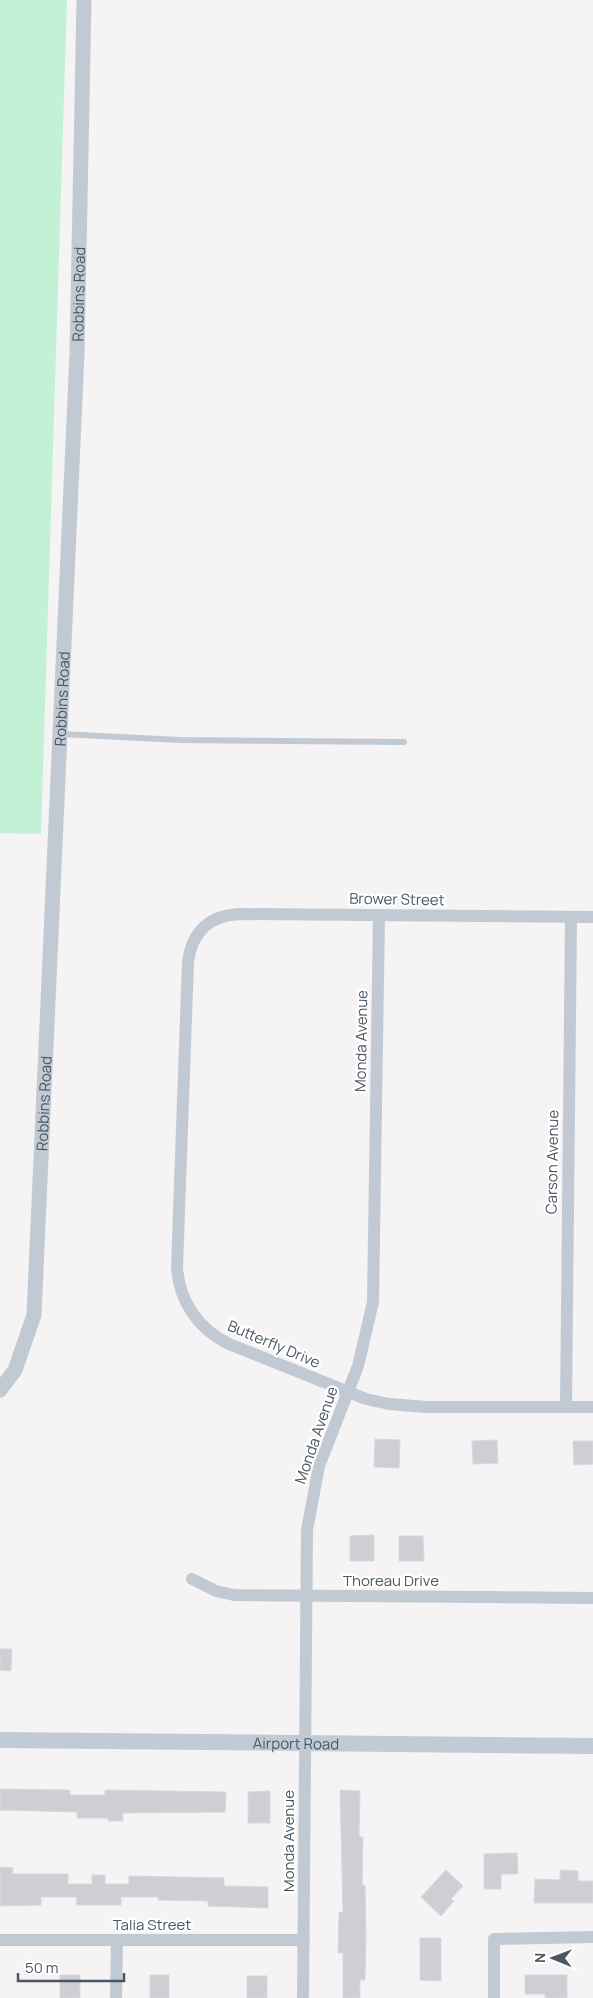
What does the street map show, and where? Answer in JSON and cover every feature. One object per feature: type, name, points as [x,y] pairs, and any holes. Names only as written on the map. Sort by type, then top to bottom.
[{"type":"main road","name":"Airport Road","points":[[0,1740],[593,1746]]},
{"type":"street","name":"Robbins Road","points":[[0,1390],[15,1370],[34,1315],[77,353],[84,0]]},
{"type":"street","name":"Brower Street","points":[[203,926],[220,916],[235,914],[593,917]]},
{"type":"street","name":"Monda Avenue","points":[[303,1998],[307,1530],[312,1493],[319,1466],[366,1343],[374,1292],[379,915]]},
{"type":"street","name":"Carson Avenue","points":[[566,1407],[571,917]]},
{"type":"street","name":"Butterfly Drive","points":[[203,926],[192,942],[188,962],[177,1267],[181,1292],[193,1315],[215,1336],[376,1402],[410,1406],[593,1407]]},
{"type":"street","name":"Thoreau Drive","points":[[192,1579],[223,1593],[306,1596],[593,1598]]},
{"type":"street","points":[[494,1998],[494,1939],[593,1937]]},
{"type":"street","name":"Talia Street","points":[[0,1940],[304,1940]]},
{"type":"street","points":[[116,1998],[117,1940]]},
{"type":"lane","points":[[60,734],[178,740],[404,742]]},
{"type":"green space","points":[[0,0],[67,0],[41,834],[0,833]]},
{"type":"building","points":[[375,1439],[400,1440],[399,1468],[374,1467]]},
{"type":"building","points":[[497,1440],[498,1463],[473,1464],[472,1441]]},
{"type":"building","points":[[573,1441],[593,1441],[593,1464],[574,1465]]},
{"type":"building","points":[[374,1535],[374,1561],[350,1561],[350,1536]]},
{"type":"building","points":[[399,1536],[423,1536],[424,1561],[399,1561]]},
{"type":"building","points":[[0,1649],[12,1649],[11,1671],[0,1670]]},
{"type":"building","points":[[0,1789],[70,1790],[70,1795],[105,1795],[105,1790],[226,1792],[225,1812],[123,1813],[123,1821],[108,1821],[108,1818],[77,1818],[77,1812],[0,1810]]},
{"type":"building","points":[[340,1790],[360,1791],[359,1837],[363,1837],[362,1885],[365,1885],[366,1937],[365,1980],[360,1980],[360,1998],[343,1998],[343,1953],[338,1953],[339,1912],[343,1912]]},
{"type":"building","points":[[270,1791],[270,1823],[248,1823],[248,1792]]},
{"type":"building","points":[[517,1853],[518,1874],[501,1874],[501,1889],[484,1889],[484,1854]]},
{"type":"building","points":[[0,1867],[13,1868],[12,1874],[68,1874],[68,1884],[92,1884],[92,1875],[105,1875],[105,1884],[129,1884],[129,1876],[224,1878],[224,1886],[268,1887],[268,1908],[208,1906],[208,1901],[158,1900],[158,1897],[121,1897],[121,1905],[76,1905],[77,1897],[41,1897],[41,1905],[0,1906]]},
{"type":"building","points":[[446,1870],[463,1886],[451,1899],[454,1901],[441,1916],[421,1897]]},
{"type":"building","points":[[560,1870],[578,1871],[578,1881],[593,1881],[593,1903],[534,1903],[535,1879],[560,1880]]},
{"type":"building","points":[[420,1938],[441,1938],[441,1981],[420,1980]]},
{"type":"building","points":[[60,1975],[80,1975],[80,1998],[60,1998]]},
{"type":"building","points":[[150,1975],[169,1975],[169,1998],[150,1998]]},
{"type":"building","points":[[525,1975],[567,1975],[567,1998],[545,1998],[545,1994],[525,1994]]},
{"type":"building","points":[[247,1976],[267,1976],[267,1998],[247,1998]]}]
